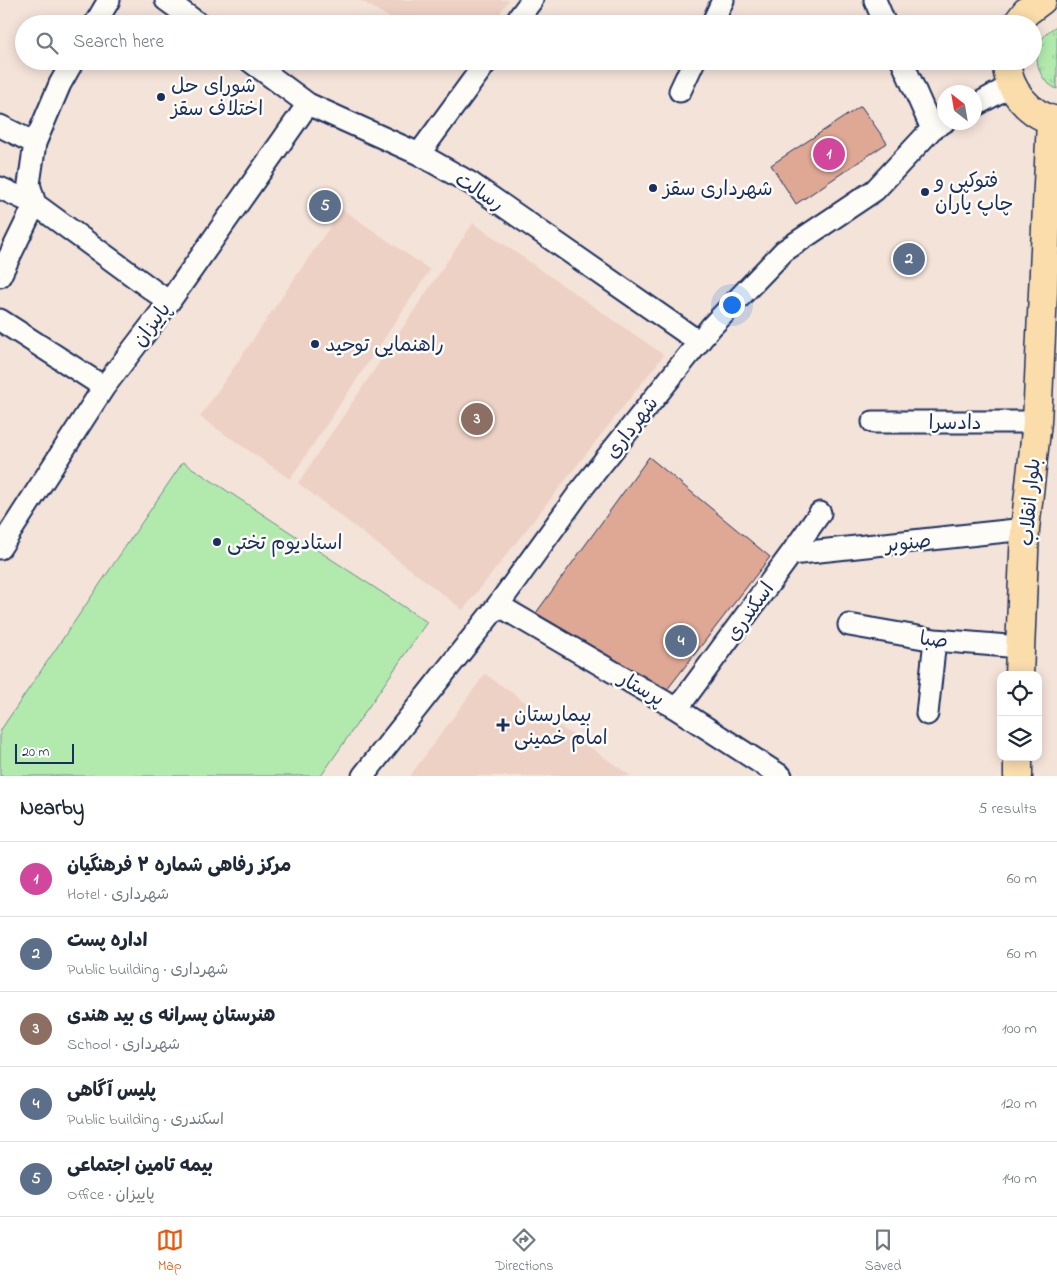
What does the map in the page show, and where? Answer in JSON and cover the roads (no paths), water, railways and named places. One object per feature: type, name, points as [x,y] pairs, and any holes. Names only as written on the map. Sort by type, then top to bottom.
[{"type":"main road","points":[[1010,73],[1022,100],[1035,112],[1054,120]]},
{"type":"main road","name":"بلوار انقلاب","points":[[1019,671],[1025,529],[1037,422],[1054,120]]},
{"type":"main road","points":[[1018,761],[1018,776]]},
{"type":"street","points":[[100,15],[109,0]]},
{"type":"street","points":[[166,0],[187,15]]},
{"type":"street","points":[[521,15],[532,0]]},
{"type":"street","points":[[716,15],[723,0]]},
{"type":"street","points":[[874,0],[881,15]]},
{"type":"street","points":[[0,276],[35,204],[29,184],[35,143],[60,84],[69,70]]},
{"type":"street","name":"رسالت","points":[[262,70],[308,104],[419,154],[472,184],[699,342]]},
{"type":"street","points":[[419,154],[480,70]]},
{"type":"street","points":[[680,91],[690,70]]},
{"type":"street","points":[[907,70],[937,123]]},
{"type":"street","points":[[982,99],[1010,73]]},
{"type":"street","name":"پاییزان","points":[[0,548],[104,387],[169,302],[308,104]]},
{"type":"street","points":[[0,126],[35,143]]},
{"type":"street","name":"شهرداری","points":[[363,776],[498,605],[584,486],[735,300],[784,251],[876,190],[937,126]]},
{"type":"street","points":[[0,188],[35,204],[169,302]]},
{"type":"street","points":[[0,320],[104,387]]},
{"type":"street","name":"دادسرا","points":[[873,422],[1037,422]]},
{"type":"street","name":"اسکندری","points":[[677,709],[820,513]]},
{"type":"street","name":"صنوبر","points":[[791,554],[1025,529]]},
{"type":"street","name":"پرستار","points":[[498,605],[677,709],[782,776]]},
{"type":"street","name":"صبا","points":[[849,625],[935,640],[1020,647]]},
{"type":"street","points":[[927,714],[935,640]]},
{"type":"place","name":"شورای حل اختلاف سقز","points":[[161,97]]},
{"type":"place","name":"مرکز رفاهی شماره ۲ فرهنگیان","points":[[829,154]]},
{"type":"place","name":"شهرداری سقز","points":[[653,188]]},
{"type":"place","name":"فتوکپی و چاپ یاران","points":[[925,192]]},
{"type":"place","name":"بیمه تامین اجتماعی","points":[[325,206]]},
{"type":"place","name":"اداره پست","points":[[909,259]]},
{"type":"place","name":"راهنمایی توحید","points":[[315,344]]},
{"type":"place","name":"هنرستان پسرانه ی بید هندی","points":[[477,419]]},
{"type":"place","name":"استادیوم تختی","points":[[217,542]]},
{"type":"place","name":"پلیس آگاهی","points":[[681,641]]},
{"type":"place","name":"بیمارستان امام خمینی","points":[[503,725]]}]
